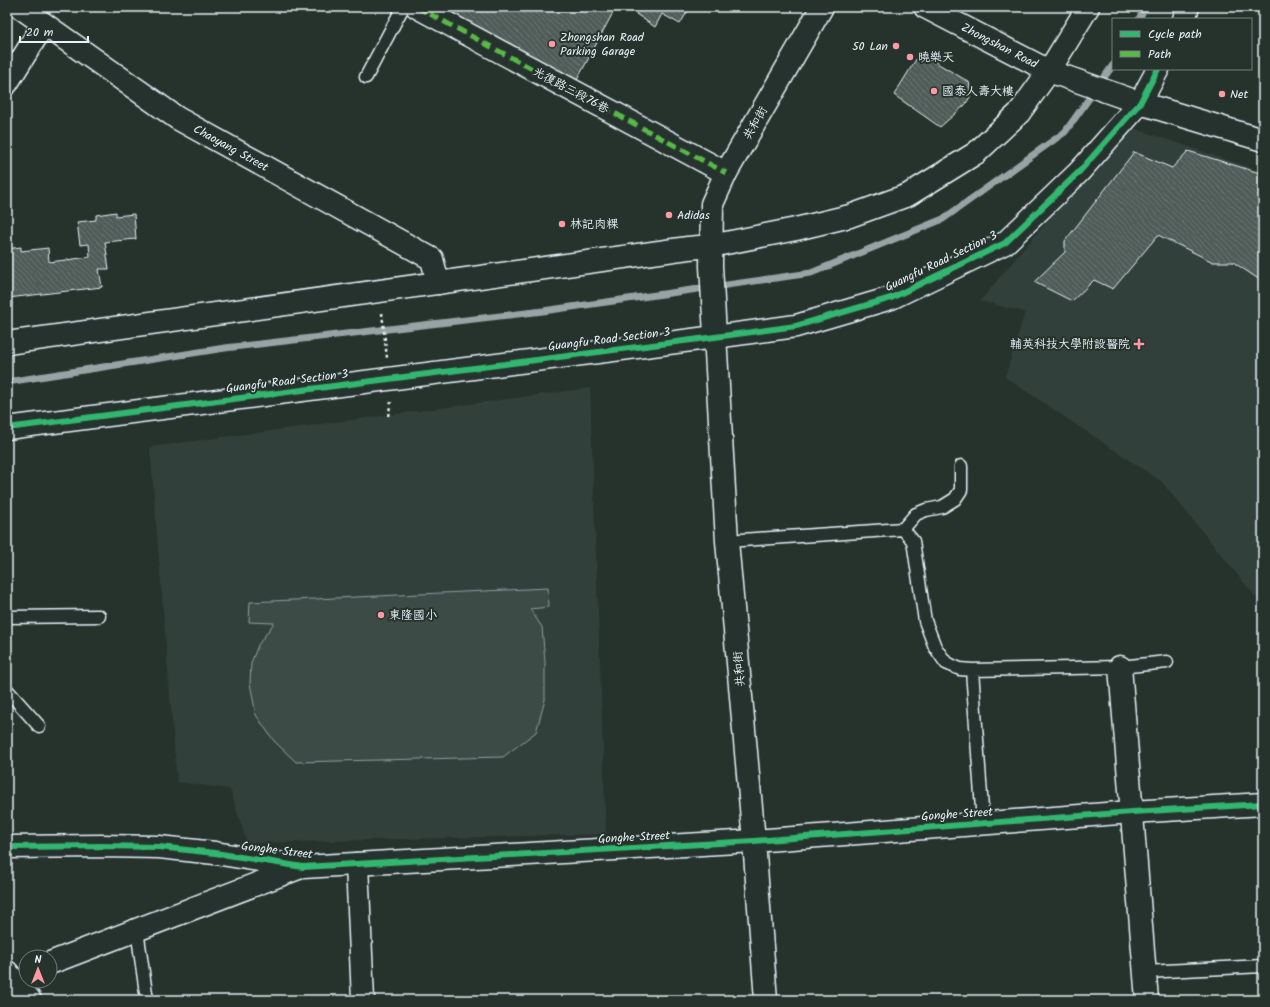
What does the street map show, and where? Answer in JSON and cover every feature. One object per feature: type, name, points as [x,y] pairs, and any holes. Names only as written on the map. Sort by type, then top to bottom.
[{"type":"street","name":"Chaoyang Street","points":[[20,7],[177,118],[432,259],[438,282]]},
{"type":"street","name":"光復路三段76巷","points":[[417,7],[726,173]]},
{"type":"street","name":"共和街","points":[[766,1000],[754,841],[727,541],[714,337],[711,256],[712,204],[726,173],[822,7]]},
{"type":"street","name":"Zhongshan Road","points":[[925,7],[1049,71],[1140,103]]},
{"type":"street","points":[[7,344],[438,282],[688,248],[711,256],[796,229],[850,216],[908,195],[976,154],[1019,113],[1049,71],[1088,7]]},
{"type":"street","points":[[1184,18],[1188,7]]},
{"type":"street","points":[[7,83],[44,24]]},
{"type":"street","name":"Guangfu Road Section 3","points":[[7,428],[796,326],[891,298],[1005,244],[1079,172],[1140,103],[1157,70]]},
{"type":"street","points":[[1140,103],[1263,140]]},
{"type":"street","points":[[1120,667],[1147,1000]]},
{"type":"street","name":"Gonghe Street","points":[[7,847],[101,846],[159,848],[214,853],[303,867],[754,841],[1132,812],[1263,804]]},
{"type":"street","points":[[358,864],[363,1000]]},
{"type":"street","points":[[58,960],[303,867]]},
{"type":"street","points":[[15,974],[30,1000]]},
{"type":"lane","points":[[366,77],[403,7]]},
{"type":"lane","points":[[727,541],[903,529],[916,514],[926,510],[942,507],[955,499],[961,490],[961,466]]},
{"type":"lane","points":[[903,529],[913,541],[925,620],[934,647],[946,663],[960,669],[972,670],[1120,667],[1168,662]]},
{"type":"lane","points":[[7,617],[99,616]]},
{"type":"lane","points":[[972,670],[983,824]]},
{"type":"lane","points":[[7,690],[39,726]]},
{"type":"lane","points":[[138,930],[147,1000]]},
{"type":"lane","points":[[1145,972],[1263,966]]},
{"type":"path","points":[[383,322],[386,347]]},
{"type":"path","points":[[388,416],[393,395]]},
{"type":"shaded area","name":"輔英科技大學附設醫院","points":[[1127,126],[1263,172],[1263,606],[1162,482],[1005,377],[1025,312],[980,301]]},
{"type":"shaded area","name":"東隆國小","points":[[590,388],[606,834],[247,843],[230,789],[177,782],[150,447]]},
{"type":"shaded area","points":[[548,588],[549,607],[530,609],[542,627],[545,661],[545,700],[536,732],[503,757],[296,762],[274,741],[256,715],[250,683],[251,663],[258,645],[274,623],[249,622],[250,602]]},
{"type":"building","name":"Zhongshan Road Parking Garage","points":[[438,7],[616,7],[577,80]]},
{"type":"building","points":[[641,7],[690,7],[680,24],[662,14],[655,27],[636,14]]},
{"type":"building","name":"國泰人壽大樓","points":[[920,53],[969,82],[970,97],[965,105],[940,127],[894,95]]},
{"type":"building","points":[[1188,151],[1263,174],[1263,282],[1233,262],[1213,262],[1158,235],[1113,289],[1094,280],[1072,301],[1034,282],[1065,252],[1065,241],[1134,152],[1172,168]]},
{"type":"building","points":[[116,212],[116,216],[134,214],[136,239],[105,242],[109,269],[99,269],[102,287],[8,298],[7,249],[21,247],[21,251],[48,248],[49,262],[90,257],[89,244],[80,245],[77,222],[96,220],[96,215]]},
{"type":"waterway","points":[[1140,18],[1145,7]]},
{"type":"waterway","points":[[7,382],[225,348],[543,311],[811,273],[943,219],[1065,132],[1112,66]]},
{"type":"marked path","points":[[417,7],[726,173]]},
{"type":"cycle path","points":[[7,428],[796,326],[891,298],[1005,243],[1079,172],[1140,103],[1157,70]]},
{"type":"cycle path","points":[[7,847],[159,847],[215,853],[303,867],[754,841],[1132,812],[1263,804]]},
{"type":"place","name":"Zhongshan Road Parking Garage","points":[[552,44]]},
{"type":"place","name":"50 Lan","points":[[896,46]]},
{"type":"place","name":"曉樂天","points":[[910,57]]},
{"type":"place","name":"國泰人壽大樓","points":[[934,91]]},
{"type":"place","name":"Net","points":[[1222,94]]},
{"type":"place","name":"Adidas","points":[[669,215]]},
{"type":"place","name":"林記肉粿","points":[[562,224]]},
{"type":"place","name":"輔英科技大學附設醫院","points":[[1139,344]]},
{"type":"place","name":"東隆國小","points":[[381,615]]}]
